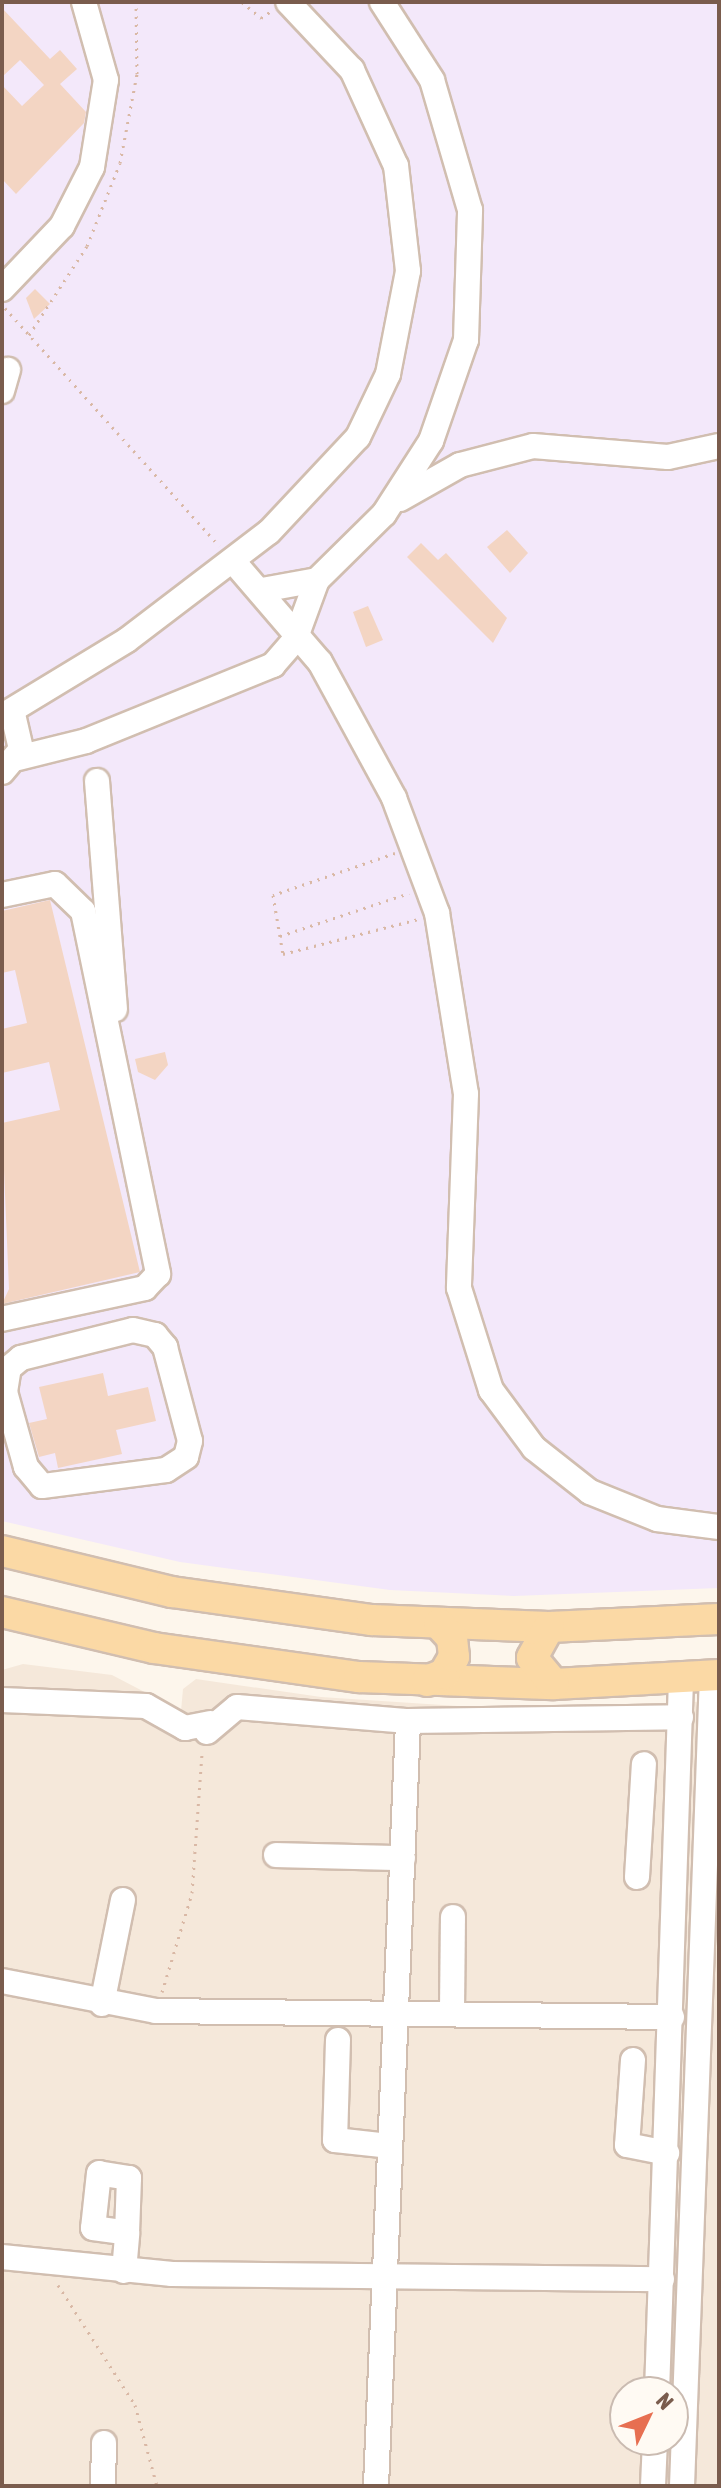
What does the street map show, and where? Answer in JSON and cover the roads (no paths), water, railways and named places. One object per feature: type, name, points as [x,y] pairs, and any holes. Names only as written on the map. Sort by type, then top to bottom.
[{"type":"main road","points":[[2,1551],[225,1601],[439,1624],[549,1627],[719,1619]]},
{"type":"main road","points":[[8,1619],[222,1660],[427,1681],[554,1684],[715,1676]]},
{"type":"main road","points":[[427,1681],[444,1674],[454,1657],[452,1638],[439,1624]]},
{"type":"main road","points":[[549,1627],[532,1658],[554,1684]]},
{"type":"street","points":[[2,289],[62,226],[92,167],[106,80],[84,2]]},
{"type":"street","points":[[10,765],[22,740],[7,714],[127,640],[233,561],[314,490],[358,437],[388,374],[405,306],[406,224],[384,133],[352,70],[288,2]]},
{"type":"street","points":[[10,765],[78,744],[263,670],[299,630],[317,580],[391,506],[431,441],[466,340],[470,210],[438,94],[382,2]]},
{"type":"street","points":[[431,441],[460,465]]},
{"type":"street","points":[[391,506],[460,465],[533,446],[668,457],[719,446]]},
{"type":"street","points":[[233,561],[299,630],[414,847],[437,913],[462,1048],[459,1288],[475,1358],[510,1421],[561,1472],[623,1508],[719,1527]]},
{"type":"street","points":[[262,590],[317,580]]},
{"type":"street","points":[[97,781],[115,968],[110,1046]]},
{"type":"street","points":[[2,895],[45,882],[77,898],[92,937],[110,1046],[157,1279],[145,1288],[2,1319]]},
{"type":"street","points":[[149,1331],[165,1347],[190,1449],[166,1470],[42,1486],[26,1467],[4,1376],[21,1358],[149,1331]]},
{"type":"street","points":[[681,2376],[715,1676]]},
{"type":"street","points":[[658,2376],[681,1679]]},
{"type":"street","points":[[2,1700],[146,1706],[185,1728],[209,1727],[237,1707],[408,1721],[681,1717]]},
{"type":"street","points":[[376,2486],[408,1721]]},
{"type":"street","points":[[637,1877],[644,1764]]},
{"type":"street","points":[[679,1778],[710,1778]]},
{"type":"street","points":[[640,1822],[678,1826]]},
{"type":"street","points":[[276,1855],[403,1858]]},
{"type":"street","points":[[102,2004],[123,1900]]},
{"type":"street","points":[[452,2010],[453,1917]]},
{"type":"street","points":[[2,1981],[102,2004],[156,2011],[396,2008],[672,2017]]},
{"type":"street","points":[[338,2040],[335,2140],[389,2146]]},
{"type":"street","points":[[633,2060],[627,2145],[667,2153]]},
{"type":"street","points":[[124,2271],[127,2233]]},
{"type":"street","points":[[2,2257],[124,2271],[384,2271],[662,2279]]},
{"type":"street","points":[[103,2486],[104,2443]]},
{"type":"street","points":[[653,2486],[654,2456]]},
{"type":"street","points":[[680,2456],[682,2486]]}]
